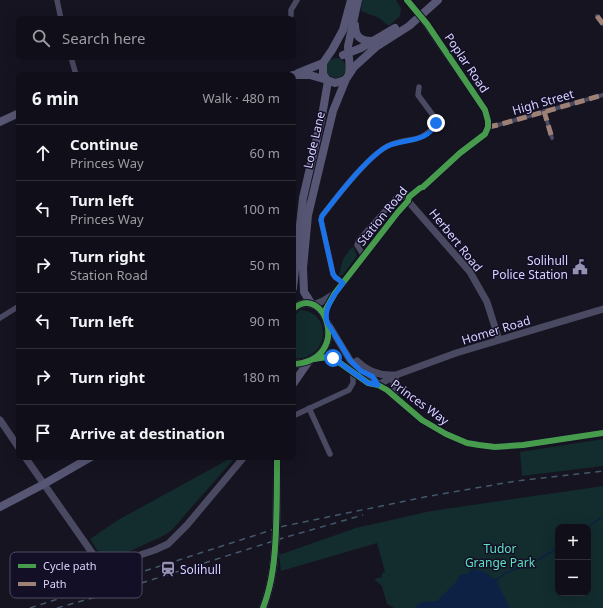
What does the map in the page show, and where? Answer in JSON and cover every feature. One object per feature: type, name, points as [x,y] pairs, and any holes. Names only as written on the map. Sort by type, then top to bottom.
[{"type":"main road","points":[[328,80],[323,74],[324,60],[343,30],[351,0]]},
{"type":"main road","points":[[348,77],[351,66],[345,54],[358,0]]},
{"type":"main road","points":[[296,75],[310,75],[339,83],[348,77],[354,67],[376,47],[409,26],[438,0]]},
{"type":"main road","points":[[296,74],[333,54],[345,54],[373,41],[420,15]]},
{"type":"main road","points":[[354,17],[357,36],[363,41],[373,41]]},
{"type":"main road","name":"Lode Lane","points":[[312,304],[304,292],[303,268],[308,215],[332,111],[348,77]]},
{"type":"main road","name":"Lode Lane","points":[[296,261],[303,198],[322,116],[328,80]]},
{"type":"main road","points":[[0,122],[16,114]]},
{"type":"main road","points":[[296,307],[298,305],[312,304],[322,311],[326,319],[328,334],[324,349],[312,360],[296,380]]},
{"type":"main road","points":[[296,363],[312,360]]},
{"type":"main road","points":[[0,507],[86,460]]},
{"type":"main road","points":[[263,608],[269,590],[275,557],[278,493],[277,460]]},
{"type":"street","points":[[56,0],[61,16]]},
{"type":"street","points":[[291,15],[291,10],[297,0]]},
{"type":"street","points":[[407,0],[420,15]]},
{"type":"street","name":"Poplar Road","points":[[420,15],[485,110],[488,118],[488,126]]},
{"type":"street","points":[[597,16],[603,24]]},
{"type":"street","points":[[72,60],[75,72]]},
{"type":"street","points":[[343,283],[333,274],[321,220],[322,216],[339,194],[378,153],[390,145],[424,136],[435,126],[435,118],[418,95],[419,87]]},
{"type":"street","name":"High Street","points":[[488,126],[498,125],[603,95]]},
{"type":"street","points":[[544,111],[552,138]]},
{"type":"street","name":"Station Road","points":[[326,319],[326,309],[336,293],[398,212],[408,201],[412,200],[421,192],[423,187],[460,153],[482,137],[488,126]]},
{"type":"street","points":[[364,256],[357,245],[359,240],[397,197],[404,197],[408,201]]},
{"type":"street","name":"Herbert Road","points":[[408,201],[470,272],[488,302],[499,340]]},
{"type":"street","name":"Station Road","points":[[312,304],[323,301],[336,293]]},
{"type":"street","points":[[0,318],[16,308]]},
{"type":"street","name":"Homer Road","points":[[378,385],[396,375],[499,340],[603,310]]},
{"type":"street","name":"Princes Way","points":[[326,319],[350,360],[361,371],[372,376],[378,385]]},
{"type":"street","points":[[341,346],[370,371],[384,376],[396,375],[392,388],[395,396]]},
{"type":"street","name":"Princes Way","points":[[312,360],[327,357],[333,358],[368,383],[378,385],[395,396],[422,420],[446,434],[467,443],[505,446],[563,440],[603,433]]},
{"type":"street","points":[[296,414],[349,390],[353,383],[353,373]]},
{"type":"street","points":[[309,408],[330,454]]},
{"type":"street","points":[[0,420],[16,444]]},
{"type":"street","points":[[27,460],[92,552]]},
{"type":"street","points":[[142,554],[168,544],[241,460]]},
{"type":"green space","points":[[362,0],[396,0],[401,8],[400,16],[389,26],[379,18],[361,11]]},
{"type":"green space","points":[[336,58],[343,61],[346,68],[343,75],[336,78],[329,75],[326,68],[329,61]]},
{"type":"green space","points":[[352,247],[354,248],[357,256],[342,276],[339,275],[343,259]]},
{"type":"green space","points":[[300,310],[311,313],[318,318],[322,327],[323,336],[320,345],[314,352],[305,357],[296,358],[296,314]]},
{"type":"green space","points":[[603,439],[603,466],[522,476],[520,452]]},
{"type":"green space","points":[[227,460],[233,460],[171,531],[128,552],[99,552],[90,539],[118,520]]},
{"type":"green space","name":"Tudor Grange Park","points":[[603,486],[603,608],[394,608],[387,604],[382,586],[374,579],[382,577],[382,573],[385,572],[377,543],[281,571],[279,555],[356,528],[431,511]]},
{"type":"water","points":[[472,569],[483,571],[496,580],[510,608],[415,608],[422,602],[437,601],[456,582],[461,574],[467,574]]},
{"type":"waterway","points":[[591,525],[601,518]]},
{"type":"waterway","points":[[496,580],[506,573],[536,561],[555,550]]},
{"type":"railway","points":[[142,572],[284,526],[430,496],[516,481],[603,471]]},
{"type":"railway","points":[[142,583],[283,538],[363,515]]},
{"type":"railway","points":[[30,608],[61,598]]},
{"type":"railway","points":[[57,608],[92,598]]},
{"type":"marked path","points":[[597,16],[603,24]]},
{"type":"marked path","points":[[488,127],[603,95]]},
{"type":"marked path","points":[[544,111],[552,138]]},
{"type":"cycle path","points":[[325,316],[326,309],[335,293],[408,201],[409,197],[423,187],[460,153],[485,134],[488,127],[485,110],[427,24],[407,0]]},
{"type":"cycle path","points":[[296,308],[305,303],[315,305],[323,313],[328,325],[328,338],[323,350],[312,360],[296,363]]},
{"type":"cycle path","points":[[314,359],[327,357],[333,358],[368,383],[378,385],[387,390],[422,420],[446,434],[467,443],[495,447],[523,445],[603,433]]},
{"type":"cycle path","points":[[263,608],[271,579],[276,539],[277,460]]},
{"type":"place","name":"Solihull Police Station","points":[[580,267]]},
{"type":"place","name":"Solihull","points":[[168,569]]},
{"type":"route","points":[[333,358],[368,383],[378,385],[372,376],[361,371],[350,360],[327,322],[325,316],[326,309],[343,283],[333,274],[321,220],[322,216],[362,168],[378,153],[390,145],[424,136],[435,126],[436,123]]}]
